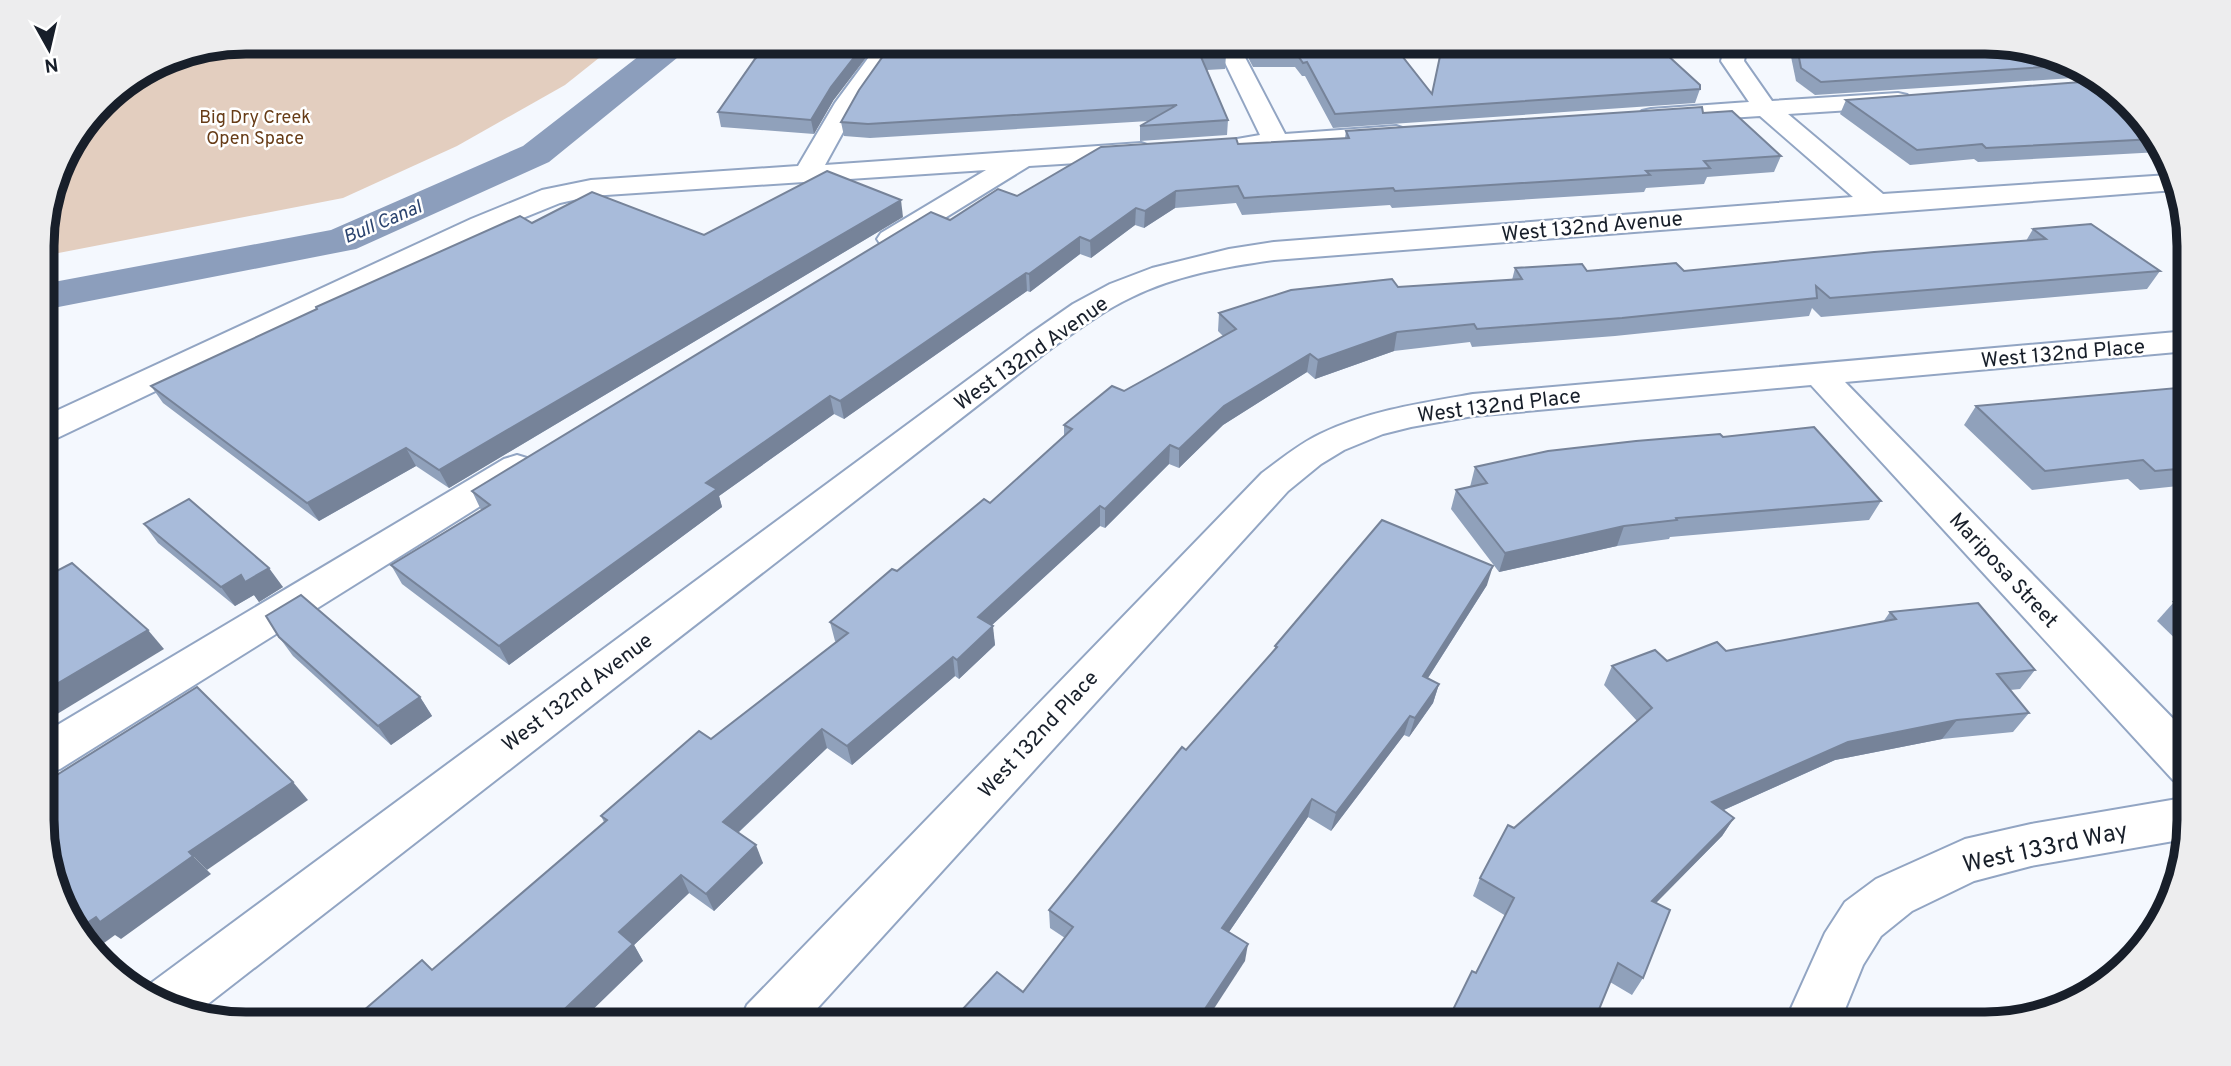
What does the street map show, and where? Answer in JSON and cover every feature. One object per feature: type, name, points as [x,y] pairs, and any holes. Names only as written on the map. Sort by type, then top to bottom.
[{"type":"street","points":[[1232,54],[1276,142]]},
{"type":"street","points":[[1734,54],[1732,61],[1766,108],[1877,203]]},
{"type":"street","points":[[807,174],[847,103],[882,55]]},
{"type":"street","points":[[1616,119],[1916,98]]},
{"type":"street","points":[[1223,146],[1426,132]]},
{"type":"street","points":[[55,426],[481,225],[552,196],[591,188],[1169,149]]},
{"type":"street","points":[[867,254],[1023,159]]},
{"type":"street","name":"West 132nd Avenue","points":[[173,997],[1038,344],[1099,302],[1123,289],[1194,265],[1274,251],[1877,203],[2166,183]]},
{"type":"street","name":"West 132nd Place","points":[[778,1012],[1275,482],[1313,453],[1344,436],[1378,423],[1473,405],[2177,342]]},
{"type":"street","name":"Mariposa Street","points":[[1819,374],[2177,753]]},
{"type":"street","points":[[54,750],[545,450]]},
{"type":"street","name":"West 133rd Way","points":[[1817,1011],[1843,950],[1863,919],[1894,895],[1965,861],[2031,845],[2177,820]]},
{"type":"green space","name":"Big Dry Creek Open Space","points":[[233,55],[603,55],[565,85],[457,146],[343,198],[55,254],[56,221],[61,196],[80,150],[110,110],[139,87],[172,69],[208,58]]},
{"type":"building","points":[[1226,54],[1201,57],[1228,120],[1140,126],[1177,105],[868,124],[841,122],[884,55]]},
{"type":"building","points":[[1297,54],[1401,54],[1432,94],[1440,54],[1666,54],[1700,85],[1700,89],[1335,114],[1307,62],[1303,63]]},
{"type":"building","points":[[1798,54],[1985,54],[2023,58],[2053,66],[1821,82],[1801,68]]},
{"type":"building","points":[[759,55],[856,55],[831,87],[811,120],[718,112]]},
{"type":"building","points":[[2084,82],[2121,110],[2144,140],[1986,148],[1982,144],[1917,150],[1846,100]]},
{"type":"building","points":[[1702,107],[1703,113],[1732,111],[1781,156],[1704,161],[1710,168],[1646,171],[1650,175],[1395,191],[1393,188],[1244,198],[1238,186],[1176,191],[1145,211],[1136,208],[1090,241],[1080,237],[840,401],[830,396],[706,483],[717,489],[499,646],[391,565],[490,505],[472,491],[931,212],[950,220],[998,189],[1017,196],[1101,147],[1236,138],[1238,144],[1349,138],[1346,131]]},
{"type":"building","points":[[827,171],[901,200],[439,470],[406,448],[307,503],[151,386],[317,309],[316,307],[520,216],[532,223],[592,192],[704,235]]},
{"type":"building","points":[[2091,224],[2160,271],[1830,298],[1816,286],[1817,298],[1622,318],[1477,329],[1474,324],[1397,332],[1318,360],[1310,354],[1224,406],[1179,449],[1170,445],[1105,509],[1100,506],[978,617],[993,626],[957,660],[953,657],[847,746],[822,729],[723,822],[756,845],[706,894],[681,875],[619,932],[633,944],[562,1012],[362,1012],[422,960],[432,970],[607,820],[601,816],[699,731],[711,739],[848,633],[830,622],[892,569],[897,571],[984,499],[990,503],[1072,429],[1064,425],[1112,386],[1124,391],[1236,329],[1219,313],[1291,290],[1392,279],[1398,287],[1522,279],[1515,268],[1582,264],[1587,271],[1676,263],[1684,271],[1874,252],[2046,239],[2033,229]]},
{"type":"building","points":[[2177,388],[2177,469],[2155,471],[2143,460],[2045,471],[1976,406]]},
{"type":"building","points":[[1814,427],[1881,501],[1676,518],[1677,520],[1624,526],[1505,553],[1456,490],[1487,483],[1475,467],[1548,451]]},
{"type":"building","points":[[189,499],[269,568],[245,582],[241,575],[221,587],[144,524]]},
{"type":"building","points":[[1382,520],[1493,566],[1423,676],[1439,684],[1415,718],[1410,716],[1336,813],[1312,799],[1222,928],[1248,944],[1203,1011],[960,1012],[997,972],[1023,992],[1073,927],[1049,910],[1182,747],[1186,750],[1277,647],[1275,646]]},
{"type":"building","points":[[72,563],[148,630],[54,685],[54,572]]},
{"type":"building","points":[[301,595],[420,697],[378,726],[279,637],[266,616]]},
{"type":"building","points":[[1978,603],[2035,670],[1997,674],[2029,713],[1957,720],[1848,742],[1712,802],[1734,818],[1652,901],[1670,910],[1643,978],[1618,963],[1598,1011],[1452,1011],[1472,971],[1476,973],[1514,898],[1480,878],[1508,825],[1514,828],[1652,708],[1612,666],[1655,650],[1667,661],[1717,642],[1726,651],[1896,619],[1890,612]]},
{"type":"building","points":[[197,687],[293,782],[189,852],[193,856],[100,922],[96,917],[85,924],[69,894],[61,870],[54,820],[54,777]]},
{"type":"waterway","name":"Bull Canal","points":[[55,295],[342,240],[536,154],[661,55]]}]
